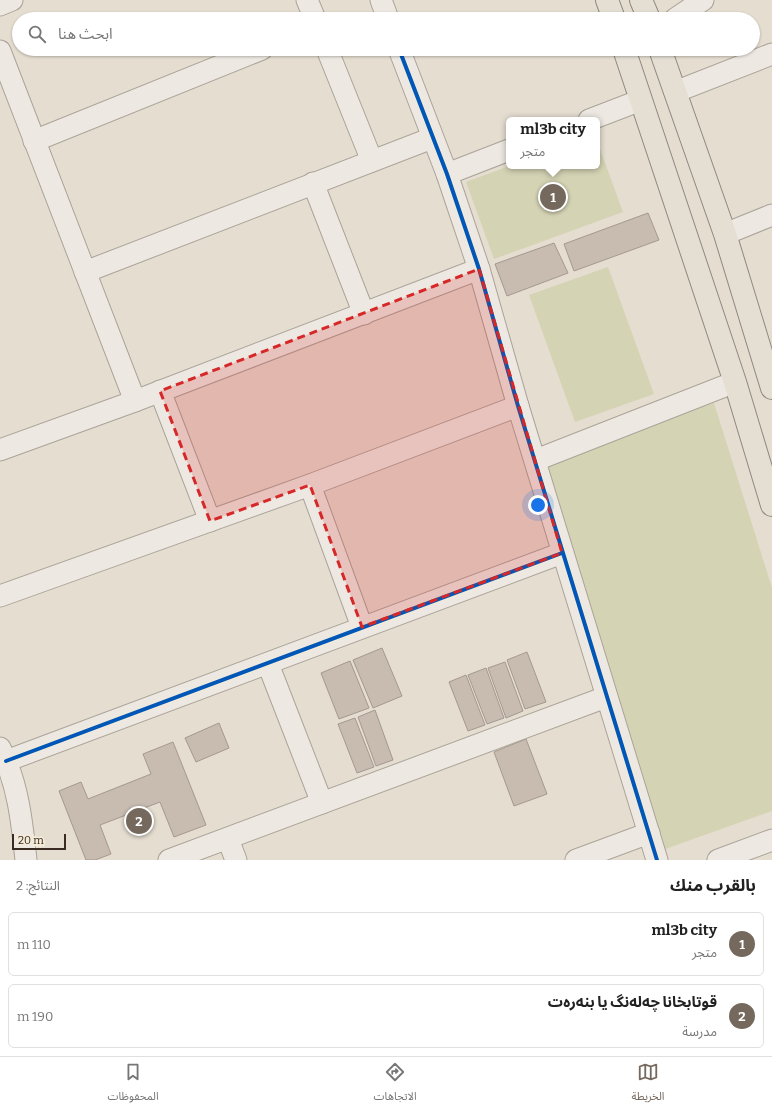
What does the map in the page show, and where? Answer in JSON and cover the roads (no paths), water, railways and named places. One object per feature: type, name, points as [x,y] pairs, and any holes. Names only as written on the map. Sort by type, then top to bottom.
[{"type":"main road","points":[[607,0],[611,12]]},
{"type":"main road","points":[[641,0],[646,12]]},
{"type":"main road","points":[[626,56],[735,382],[772,505]]},
{"type":"main road","points":[[662,56],[725,234],[772,388]]},
{"type":"street","points":[[0,5],[12,0]]},
{"type":"street","points":[[308,0],[312,12]]},
{"type":"street","points":[[381,0],[385,12]]},
{"type":"street","points":[[685,12],[703,0]]},
{"type":"street","points":[[0,51],[5,84],[34,141],[135,401]]},
{"type":"street","points":[[675,92],[772,54]]},
{"type":"street","points":[[34,141],[245,56]]},
{"type":"street","points":[[330,56],[372,161]]},
{"type":"street","points":[[402,56],[447,174],[479,269],[562,553],[657,860]]},
{"type":"street","points":[[597,117],[641,100]]},
{"type":"street","points":[[85,272],[432,138]]},
{"type":"street","points":[[447,174],[506,151]]},
{"type":"street","points":[[313,183],[364,314]]},
{"type":"street","points":[[725,234],[772,215]]},
{"type":"street","points":[[0,450],[135,401],[479,269]]},
{"type":"street","points":[[536,460],[735,382]]},
{"type":"street","points":[[160,391],[210,521]]},
{"type":"street","points":[[0,596],[310,485],[518,406]]},
{"type":"street","points":[[310,485],[362,627]]},
{"type":"street","points":[[26,860],[21,811],[3,755],[268,664],[362,627],[562,553]]},
{"type":"street","points":[[268,664],[322,803]]},
{"type":"street","points":[[169,860],[606,697]]},
{"type":"street","points":[[576,860],[648,833]]},
{"type":"street","points":[[228,839],[236,860]]},
{"type":"street","points":[[718,860],[772,840]]},
{"type":"place","name":"ml3b city","points":[[553,197]]},
{"type":"place","name":"قوتابخانا چەلەنگ یا بنەرەت","points":[[139,821]]}]
